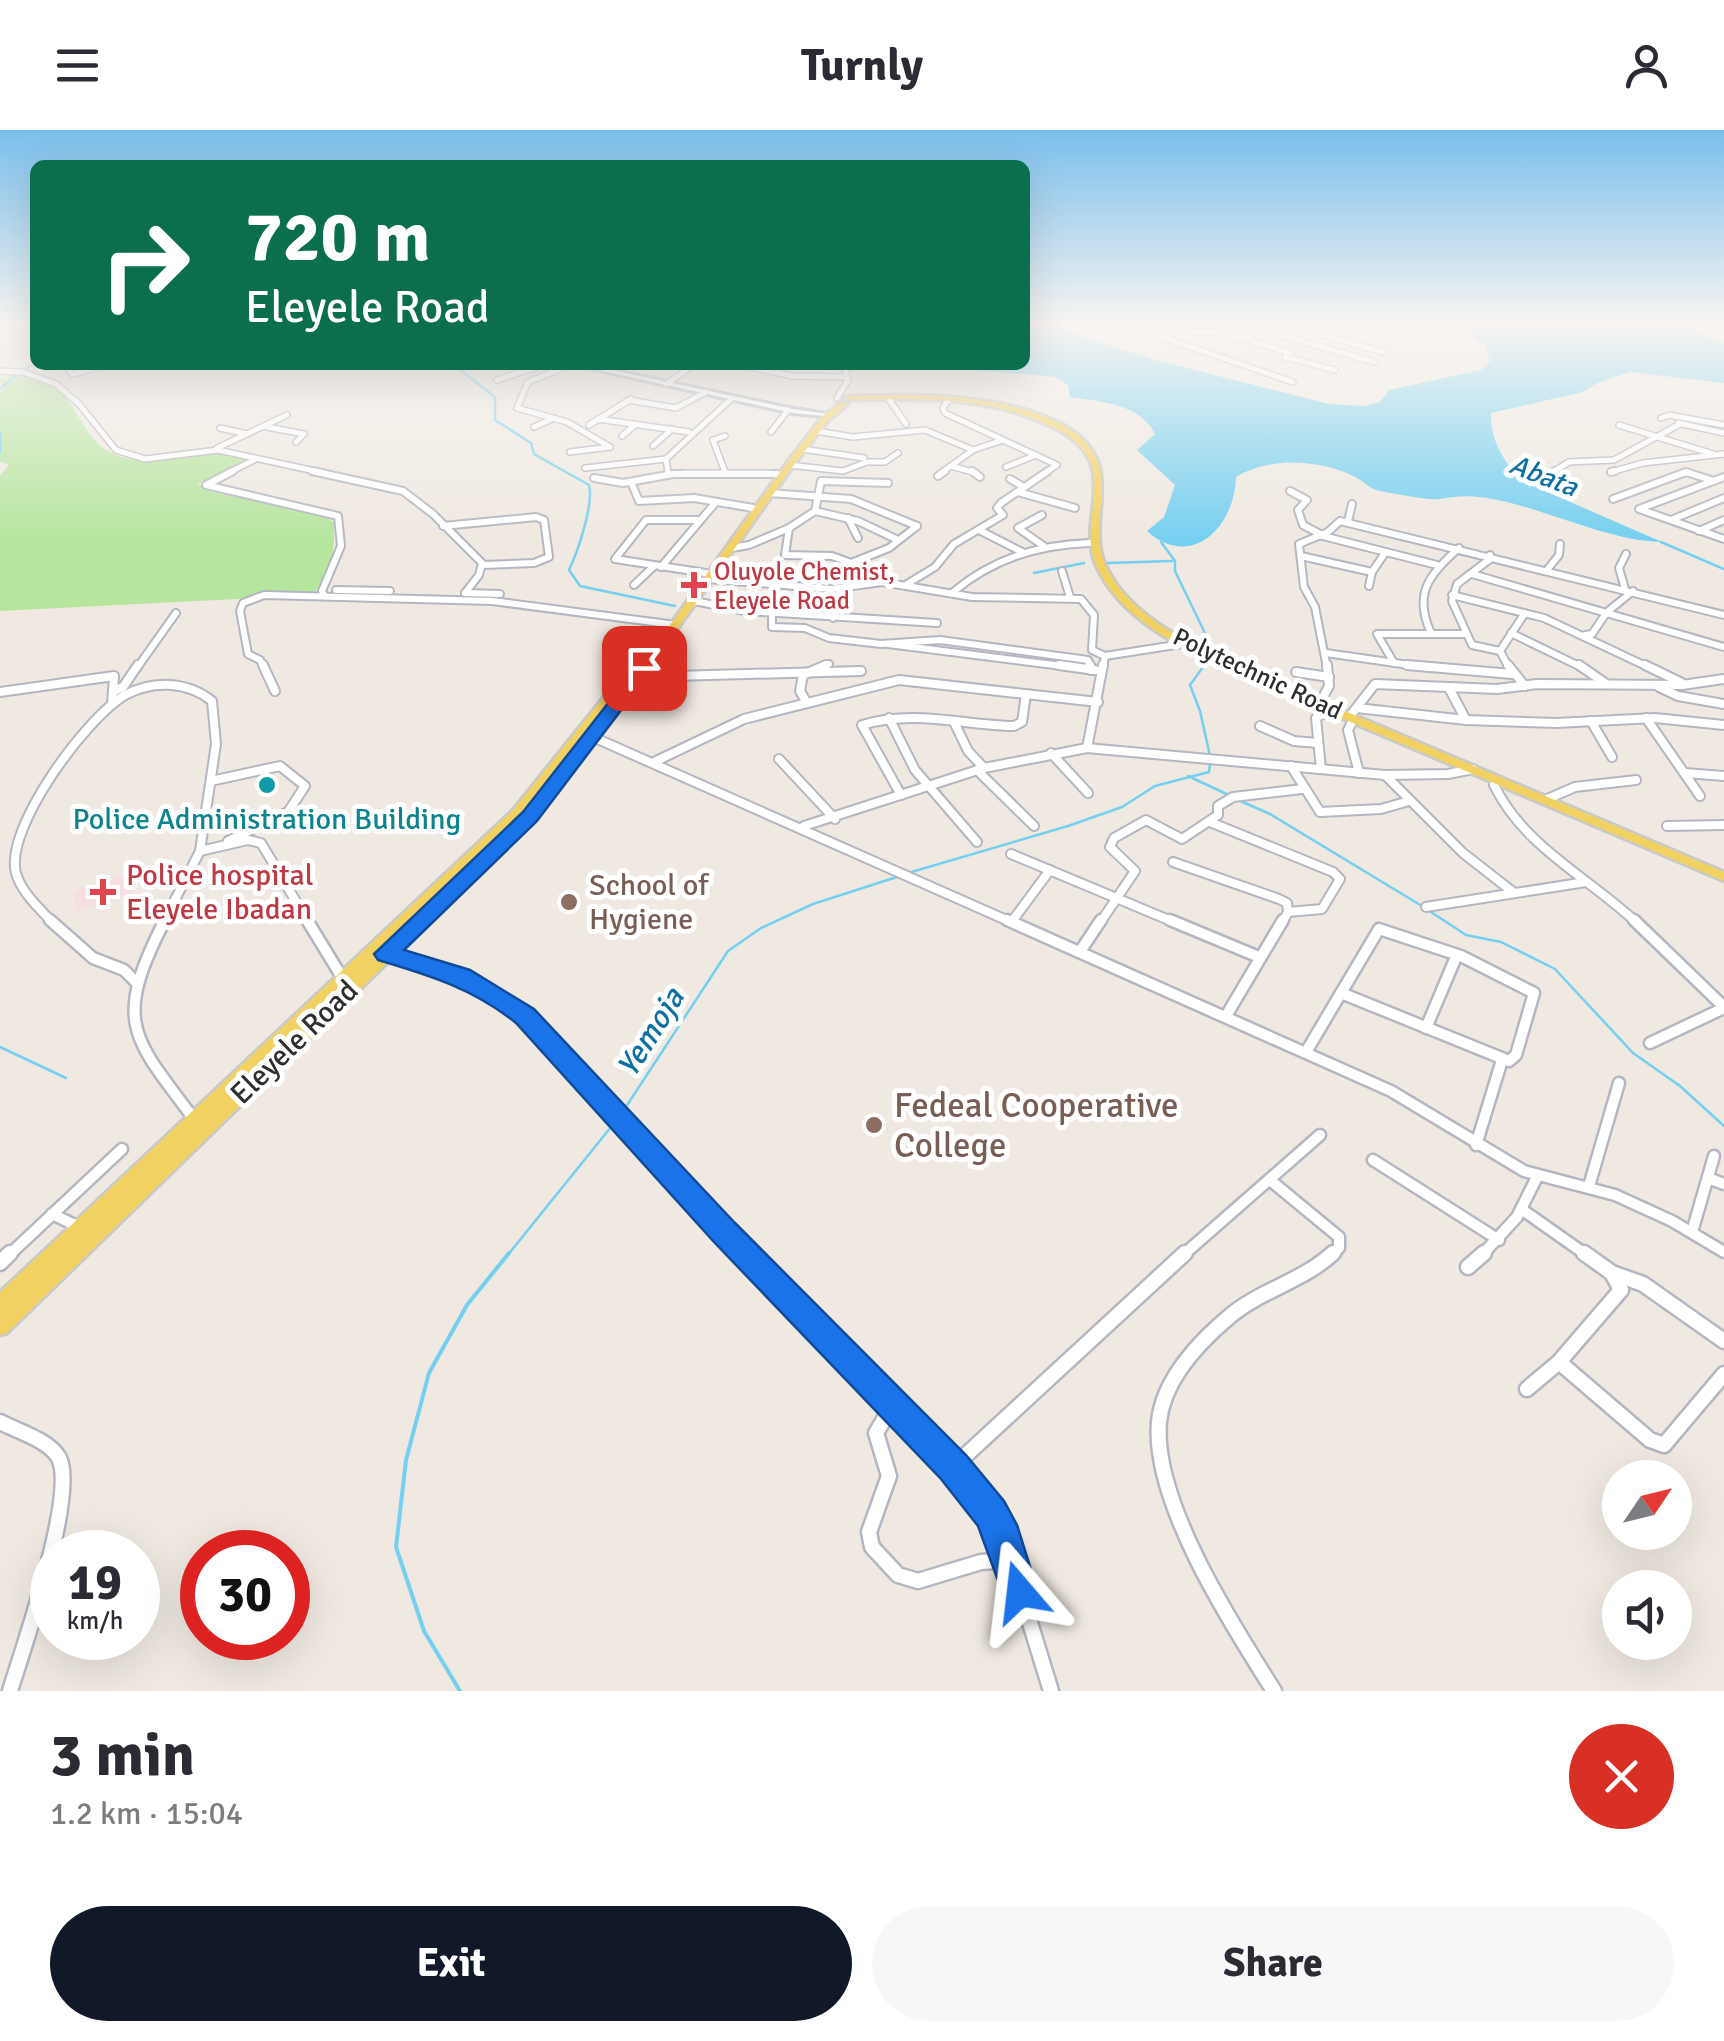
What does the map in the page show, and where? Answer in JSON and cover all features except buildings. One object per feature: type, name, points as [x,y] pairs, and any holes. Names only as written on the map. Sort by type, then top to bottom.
[{"type":"main road","points":[[727,397],[827,414]]},
{"type":"main road","name":"Polytechnic Road","points":[[843,399],[895,397]]},
{"type":"main road","name":"Polytechnic Road","points":[[924,397],[982,402],[1042,419],[1078,439],[1093,455],[1098,470],[1096,548],[1104,573],[1136,610],[1184,644]]},
{"type":"main road","name":"Polytechnic Road","points":[[843,399],[949,399],[1028,416],[1061,431],[1080,446],[1093,470],[1089,543],[1096,570],[1110,591],[1137,616],[1184,644],[1323,707],[1353,715],[1724,880]]},
{"type":"main road","name":"Eleyele Road","points":[[708,576],[827,414],[843,399]]},
{"type":"main road","name":"Eleyele Road","points":[[0,1326],[343,979],[524,815],[690,603],[777,474],[808,439]]},
{"type":"main road","name":"Eleyele Road","points":[[0,1305],[386,954],[524,815],[594,737],[674,622]]},
{"type":"main road","name":"Polytechnic Road","points":[[1468,769],[1494,784],[1724,880]]},
{"type":"street","points":[[71,397],[122,454],[156,458],[213,450],[286,415]]},
{"type":"street","points":[[522,397],[517,408],[555,418],[610,446],[570,452]]},
{"type":"street","points":[[588,424],[636,397]]},
{"type":"street","points":[[629,400],[676,408],[697,397]]},
{"type":"street","points":[[584,468],[666,459],[732,398]]},
{"type":"street","points":[[888,398],[906,424]]},
{"type":"street","points":[[907,584],[935,567],[954,544],[1002,515],[998,506],[1061,467],[945,413],[949,399]]},
{"type":"street","points":[[771,432],[788,410]]},
{"type":"street","points":[[1724,425],[1669,414],[1661,417],[1724,433]]},
{"type":"street","points":[[534,426],[555,418]]},
{"type":"street","points":[[598,419],[689,432]]},
{"type":"street","points":[[622,436],[636,424]]},
{"type":"street","points":[[1558,482],[1549,475],[1567,462],[1614,460],[1680,424]]},
{"type":"street","points":[[264,426],[304,434],[296,442]]},
{"type":"street","points":[[1619,426],[1724,457]]},
{"type":"street","points":[[220,428],[248,434]]},
{"type":"street","points":[[653,446],[672,429]]},
{"type":"street","points":[[808,439],[926,430],[973,450]]},
{"type":"street","points":[[725,436],[713,440],[725,472]]},
{"type":"street","points":[[808,439],[864,458]]},
{"type":"street","points":[[938,476],[973,450],[1003,440]]},
{"type":"street","points":[[213,450],[406,492],[483,565],[534,563],[549,557],[544,520],[443,526]]},
{"type":"street","points":[[790,465],[843,472],[867,462],[885,462],[898,453]]},
{"type":"street","points":[[1006,467],[1036,454]]},
{"type":"street","points":[[1611,472],[1643,463],[1715,455]]},
{"type":"street","points":[[256,458],[206,485],[338,516],[341,556],[323,590],[323,595],[331,596]]},
{"type":"street","points":[[666,459],[668,474]]},
{"type":"street","points":[[951,466],[970,469],[980,477]]},
{"type":"street","points":[[1614,498],[1686,472],[1714,481]]},
{"type":"street","points":[[594,478],[610,483],[668,474],[777,474]]},
{"type":"street","points":[[1724,477],[1639,509],[1724,540]]},
{"type":"street","points":[[829,514],[836,480]]},
{"type":"street","points":[[1010,480],[1021,490],[1075,508]]},
{"type":"street","points":[[815,512],[821,481],[888,482]]},
{"type":"street","points":[[631,482],[640,501],[682,497],[754,508]]},
{"type":"street","points":[[1290,491],[1307,500],[1298,510],[1303,526],[1320,535],[1437,565]]},
{"type":"street","points":[[770,493],[851,499],[899,522],[917,526],[889,548],[848,564],[832,556],[786,556],[790,528]]},
{"type":"street","points":[[1670,520],[1724,498]]},
{"type":"street","points":[[634,585],[658,567],[716,502]]},
{"type":"street","points":[[1348,520],[1352,504]]},
{"type":"street","points":[[732,548],[750,548],[776,530],[790,528],[815,512],[848,518],[898,540]]},
{"type":"street","points":[[1042,514],[1018,528],[1044,547]]},
{"type":"street","points":[[848,518],[858,538]]},
{"type":"street","points":[[698,520],[649,519],[616,559],[708,576],[839,589],[876,582],[952,594],[1070,597],[1092,607],[1096,624],[1092,650],[1104,656],[1184,644]]},
{"type":"street","points":[[1699,531],[1724,520]]},
{"type":"street","points":[[1321,769],[1316,718],[1328,694],[1326,654],[1315,608],[1304,587],[1301,542],[1340,521],[1724,614]]},
{"type":"street","points":[[979,530],[1024,553]]},
{"type":"street","points":[[952,594],[988,568],[1024,553],[1089,543]]},
{"type":"street","points":[[1548,570],[1559,555],[1560,544]]},
{"type":"street","points":[[1432,633],[1420,605],[1424,583],[1437,565],[1459,548]]},
{"type":"street","points":[[1370,586],[1372,572],[1385,553]]},
{"type":"street","points":[[1626,554],[1619,568],[1629,590]]},
{"type":"street","points":[[1490,555],[1490,560],[1457,584],[1452,595],[1465,634],[1474,647],[1500,651]]},
{"type":"street","points":[[1300,556],[1372,572]]},
{"type":"street","points":[[464,593],[483,565]]},
{"type":"street","points":[[1062,571],[1070,597]]},
{"type":"street","points":[[1472,574],[1724,647]]},
{"type":"street","points":[[834,618],[839,589]]},
{"type":"street","points":[[323,590],[500,594]]},
{"type":"street","points":[[1584,635],[1592,634],[1629,590]]},
{"type":"street","points":[[275,691],[260,660],[248,654],[240,612],[243,603],[264,595],[531,604],[674,622]]},
{"type":"street","points":[[1452,595],[1544,618],[1686,684]]},
{"type":"street","points":[[1544,618],[1561,598]]},
{"type":"street","points":[[690,603],[772,613],[937,623]]},
{"type":"street","points":[[772,613],[772,626],[777,630],[805,628],[829,638],[1102,671]]},
{"type":"street","points":[[1500,651],[1525,613]]},
{"type":"street","points":[[114,691],[125,684],[176,614]]},
{"type":"street","points":[[1510,632],[1582,667],[1605,683]]},
{"type":"street","points":[[1391,662],[1376,634],[1465,634]]},
{"type":"street","points":[[1500,651],[1512,674],[1525,686]]},
{"type":"street","points":[[1326,654],[1512,674]]},
{"type":"street","points":[[1087,748],[1104,656]]},
{"type":"street","points":[[1359,773],[1348,730],[1378,672],[1391,662]]},
{"type":"street","points":[[803,675],[829,664]]},
{"type":"street","points":[[638,677],[861,671]]},
{"type":"street","points":[[1296,672],[1328,677]]},
{"type":"street","points":[[803,675],[800,691],[807,703]]},
{"type":"street","points":[[0,692],[110,676],[116,678],[112,704]]},
{"type":"street","points":[[1375,684],[1450,688],[1686,684],[1724,679]]},
{"type":"street","points":[[654,762],[744,719],[899,680],[1098,702]]},
{"type":"street","points":[[1654,684],[1678,696],[1724,704]]},
{"type":"street","points":[[138,984],[129,972],[94,958],[69,938],[16,875],[16,853],[25,821],[112,704],[133,693],[169,685],[196,688],[208,696],[217,722],[200,851],[150,949],[132,1010],[134,1031],[146,1056],[199,1126]]},
{"type":"street","points":[[1450,688],[1466,720]]},
{"type":"street","points":[[901,795],[868,743],[862,725],[921,716],[955,724],[1018,725],[1022,722],[1026,694]]},
{"type":"street","points":[[1353,715],[1591,722],[1646,718],[1721,725],[1724,734]]},
{"type":"street","points":[[889,718],[898,745],[925,786],[977,842]]},
{"type":"street","points":[[1646,718],[1700,796]]},
{"type":"street","points":[[1591,722],[1612,758]]},
{"type":"street","points":[[955,724],[980,769],[1034,826]]},
{"type":"street","points":[[1260,726],[1294,741],[1318,743]]},
{"type":"street","points":[[594,737],[1081,950],[1407,1099],[1476,1146],[1537,1177],[1589,1186],[1692,1232],[1724,1252]]},
{"type":"street","points":[[801,827],[836,819],[980,769],[1087,748],[1385,775],[1448,774],[1468,769]]},
{"type":"street","points":[[1052,753],[1088,793]]},
{"type":"street","points":[[779,760],[836,819]]},
{"type":"street","points":[[211,780],[280,766],[305,786],[288,812],[256,824],[218,847]]},
{"type":"street","points":[[1291,766],[1320,812],[1381,808],[1409,801]]},
{"type":"street","points":[[1685,773],[1724,776]]},
{"type":"street","points":[[1385,775],[1474,863],[1512,892]]},
{"type":"street","points":[[1545,800],[1575,787],[1636,780]]},
{"type":"street","points":[[1494,784],[1503,803],[1526,830],[1623,910],[1724,1007],[1650,1042]]},
{"type":"street","points":[[1081,950],[1135,872],[1110,848],[1114,838],[1146,820],[1182,839],[1218,816],[1218,806],[1232,798],[1302,788]]},
{"type":"street","points":[[1210,822],[1328,870],[1340,879],[1322,909],[1288,912]]},
{"type":"street","points":[[1667,826],[1724,825]]},
{"type":"street","points":[[200,851],[248,840],[262,844],[343,979]]},
{"type":"street","points":[[1011,854],[1259,957]]},
{"type":"street","points":[[1173,862],[1287,903],[1288,912],[1226,1016]]},
{"type":"street","points":[[1013,920],[1050,870]]},
{"type":"street","points":[[1426,907],[1586,882]]},
{"type":"street","points":[[1306,1052],[1340,993],[1379,929],[1520,980],[1533,991],[1515,1058],[1502,1060],[1340,993]]},
{"type":"street","points":[[386,954],[462,976],[504,999],[525,1016],[610,1110],[954,1467],[991,1514],[1010,1560],[1051,1691]]},
{"type":"street","points":[[1426,1028],[1456,956]]},
{"type":"street","points":[[1476,1146],[1502,1060]]},
{"type":"street","points":[[1589,1186],[1619,1083]]},
{"type":"street","points":[[954,1467],[1112,1316],[1320,1136]]},
{"type":"street","points":[[0,1262],[122,1149]]},
{"type":"street","points":[[1692,1232],[1714,1156]]},
{"type":"street","points":[[1373,1160],[1500,1240]]},
{"type":"street","points":[[1468,1267],[1500,1240],[1524,1212],[1537,1177]]},
{"type":"street","points":[[1708,1178],[1724,1184]]},
{"type":"street","points":[[1270,1180],[1324,1221],[1339,1237],[1339,1248],[1304,1273],[1250,1300],[1196,1350],[1169,1388],[1158,1432],[1170,1487],[1200,1559],[1274,1691]]},
{"type":"street","points":[[1524,1212],[1612,1273],[1643,1284],[1724,1341]]},
{"type":"street","points":[[52,1214],[81,1228]]},
{"type":"street","points":[[1527,1389],[1558,1362],[1621,1290],[1612,1273]]},
{"type":"street","points":[[1558,1362],[1650,1440],[1664,1445],[1724,1374]]},
{"type":"street","points":[[892,1406],[877,1423],[874,1439],[889,1476],[869,1532],[872,1547],[898,1575],[918,1581],[980,1562],[1010,1560]]},
{"type":"street","points":[[0,1422],[55,1454],[64,1470],[49,1553],[10,1691]]},
{"type":"shaded area","name":"Police hospital Eleyele Ibadan","points":[[129,874],[133,894],[76,912],[73,891]]},
{"type":"green space","points":[[0,397],[65,397],[92,436],[116,455],[153,460],[217,453],[248,459],[198,484],[209,491],[334,522],[331,561],[313,595],[0,611],[0,476],[9,464],[0,462]]},
{"type":"water","points":[[1070,397],[1301,397],[1329,404],[1365,406],[1384,397],[1562,397],[1491,413],[1499,450],[1509,466],[1522,481],[1662,542],[1604,532],[1489,498],[1428,499],[1380,491],[1324,466],[1278,463],[1236,477],[1234,495],[1219,526],[1195,544],[1180,546],[1147,531],[1164,517],[1175,485],[1137,450],[1155,434],[1148,424],[1130,410]]},
{"type":"waterway","points":[[495,397],[495,420],[531,443],[534,454],[589,485],[587,515],[569,570],[580,586],[675,606]]},
{"type":"waterway","points":[[0,432],[0,452]]},
{"type":"waterway","name":"Yemoja","points":[[1161,542],[1175,561],[1175,571],[1215,654]]},
{"type":"waterway","name":"Abata","points":[[1661,542],[1724,569]]},
{"type":"waterway","points":[[1108,563],[1172,561]]},
{"type":"waterway","points":[[1034,573],[1084,563]]},
{"type":"waterway","name":"Yemoja","points":[[1206,663],[1190,685],[1210,756]]},
{"type":"waterway","name":"Yemoja","points":[[1190,777],[1209,772],[1210,764]]},
{"type":"waterway","name":"Yemoja","points":[[908,873],[1068,826],[1122,807],[1155,786],[1190,777]]},
{"type":"waterway","points":[[1190,777],[1231,796]]},
{"type":"waterway","points":[[1238,800],[1270,814],[1422,906]]},
{"type":"waterway","name":"Yemoja","points":[[620,1116],[728,951],[761,928],[813,904],[900,876]]},
{"type":"waterway","points":[[1428,910],[1466,935],[1501,942],[1555,969],[1633,1053],[1680,1086],[1724,1126]]},
{"type":"waterway","points":[[0,1047],[66,1078]]},
{"type":"waterway","name":"Yemoja","points":[[507,1256],[615,1122]]},
{"type":"waterway","name":"Yemoja","points":[[460,1691],[424,1631],[396,1547],[406,1460],[429,1373],[467,1305],[509,1253]]},
{"type":"place","name":"Oluyole Chemist, Eleyele Road","points":[[694,585]]},
{"type":"place","name":"Police Administration Building","points":[[267,785]]},
{"type":"place","name":"Police hospital Eleyele Ibadan","points":[[103,892]]},
{"type":"place","name":"School of Hygiene","points":[[569,902]]},
{"type":"place","name":"Fedeal Cooperative College","points":[[874,1125]]},
{"type":"route","points":[[644,668],[530,817],[386,954],[462,976],[504,999],[525,1016],[725,1233],[954,1467],[991,1514],[1004,1538],[1020,1592]]}]
